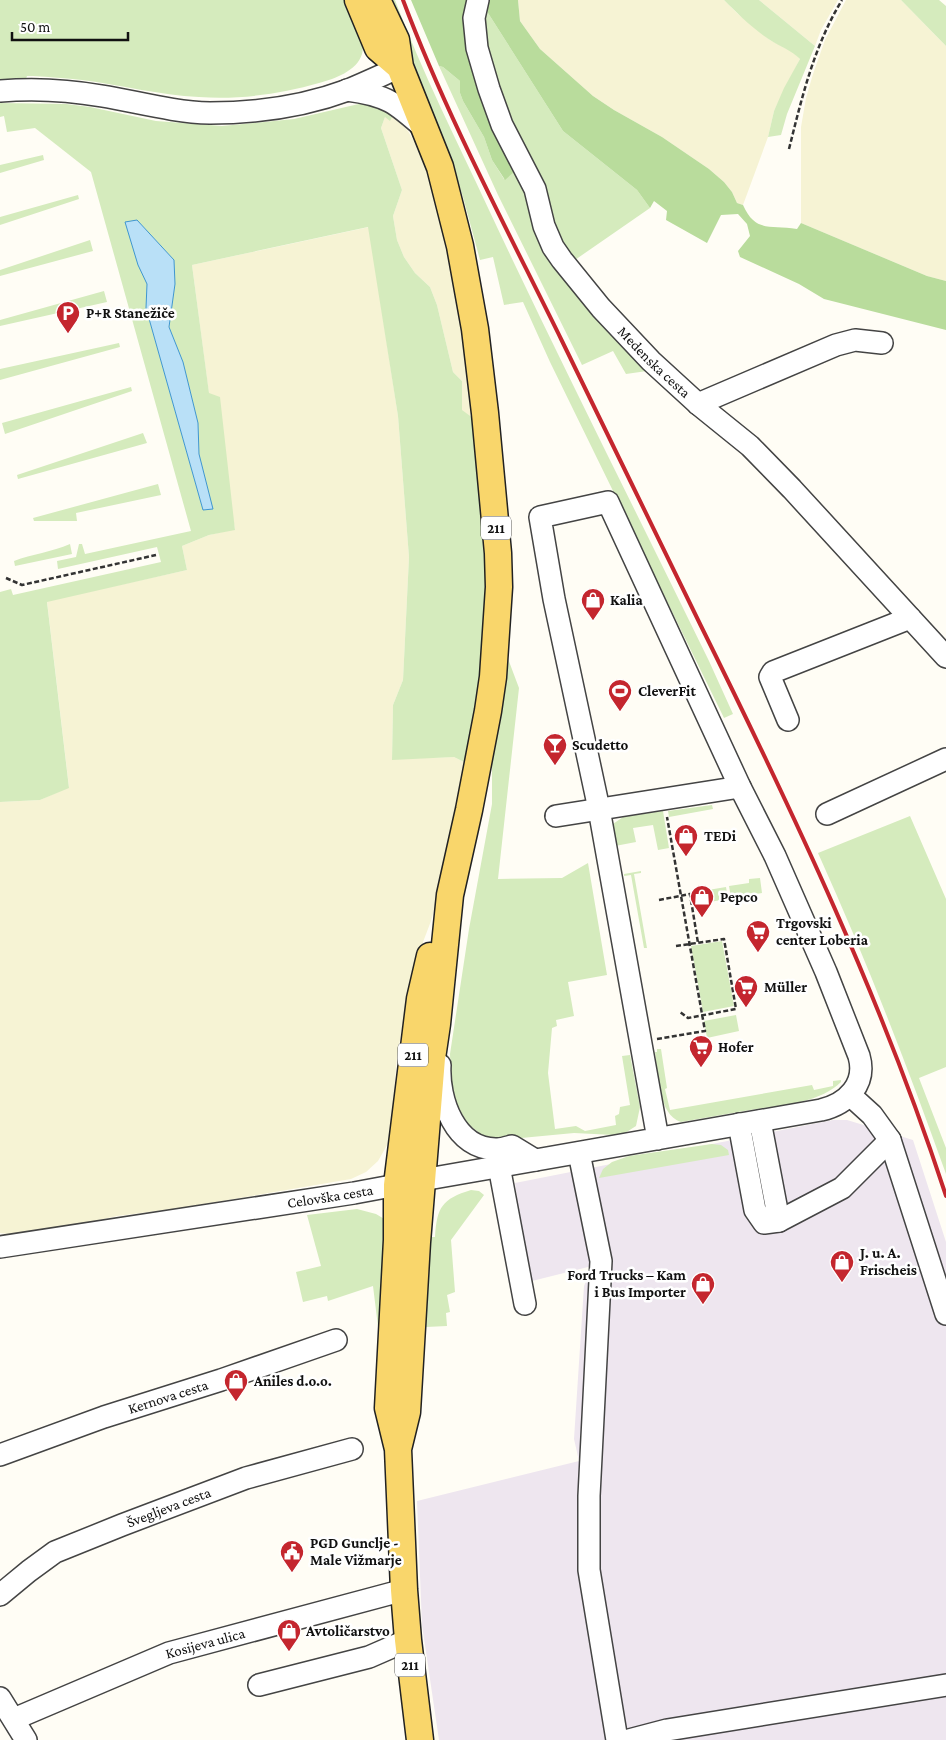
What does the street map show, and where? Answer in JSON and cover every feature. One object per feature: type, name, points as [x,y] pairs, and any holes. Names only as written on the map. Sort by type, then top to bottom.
[{"type":"main road","name":"211","points":[[358,0],[378,48],[400,67]]},
{"type":"main road","name":"211","points":[[377,0],[396,40],[400,67],[440,167],[460,246],[475,329],[489,449],[498,553],[497,626],[489,703],[470,810],[450,895],[432,1058],[407,1412],[398,1449]]},
{"type":"main road","name":"211","points":[[420,1740],[404,1590],[398,1449],[388,1408],[397,1240],[397,1184],[420,999],[436,926],[450,895]]},
{"type":"main road","points":[[397,1184],[422,1180]]},
{"type":"street","name":"Medenska cesta","points":[[478,0],[474,18],[477,48],[487,81],[502,125],[535,189],[544,226],[553,247],[562,260],[601,308],[651,361],[698,404],[756,452],[946,657]]},
{"type":"street","points":[[0,91],[27,89],[65,91],[159,107],[210,113],[266,109],[306,102],[347,90],[400,67]]},
{"type":"street","points":[[347,90],[381,96],[394,103],[426,130]]},
{"type":"street","points":[[698,404],[836,345],[856,340],[882,343]]},
{"type":"street","points":[[422,1180],[828,1108],[841,1103],[850,1095],[857,1086],[861,1076],[862,1070],[859,1056],[797,905],[775,856],[740,787],[608,502],[540,517],[554,599],[599,809],[658,1138]]},
{"type":"street","points":[[788,720],[770,677],[773,672],[910,618]]},
{"type":"street","points":[[827,814],[946,760]]},
{"type":"street","points":[[556,816],[740,787]]},
{"type":"street","points":[[437,1024],[443,1038],[440,1088],[447,1111],[453,1122],[465,1136],[480,1146],[497,1149],[512,1146],[535,1160]]},
{"type":"street","points":[[850,1095],[872,1115],[890,1140],[946,1314]]},
{"type":"street","points":[[760,1121],[779,1221]]},
{"type":"street","points":[[739,1124],[756,1210],[764,1223],[779,1221],[842,1188],[890,1140]]},
{"type":"street","points":[[580,1152],[600,1261],[589,1496],[589,1570],[617,1740]]},
{"type":"street","points":[[499,1166],[525,1304]]},
{"type":"street","name":"Celovška cesta","points":[[0,1247],[354,1193],[397,1184]]},
{"type":"street","name":"Kernova cesta","points":[[0,1455],[104,1417],[221,1380],[336,1340]]},
{"type":"street","name":"Švegljeva cesta","points":[[0,1595],[55,1552],[246,1478],[352,1448]]},
{"type":"street","name":"Kosijeva ulica","points":[[14,1719],[169,1653],[404,1590]]},
{"type":"street","points":[[259,1685],[370,1657],[408,1640]]},
{"type":"street","points":[[629,1740],[667,1730],[946,1685]]},
{"type":"street","points":[[0,1698],[26,1740]]},
{"type":"path","points":[[789,149],[806,83],[821,39],[842,0]]},
{"type":"path","points":[[6,578],[22,585],[156,555]]},
{"type":"path","points":[[651,1040],[704,1030],[664,798]]},
{"type":"path","points":[[658,900],[690,894],[698,943]]},
{"type":"path","points":[[676,946],[724,939],[736,1009],[688,1018],[680,1012]]},
{"type":"shaded area","points":[[518,0],[724,0],[770,40],[793,52],[800,59],[774,111],[768,137],[743,205],[737,203],[732,192],[724,182],[709,169],[662,137],[593,96],[540,49],[520,21]]},
{"type":"shaded area","points":[[759,0],[838,0],[821,30],[815,46]]},
{"type":"shaded area","points":[[846,0],[901,0],[946,46],[946,281],[927,276],[801,223],[801,127],[806,98],[825,40]]},
{"type":"shaded area","points":[[393,115],[408,131],[418,148],[432,186],[458,299],[477,421],[462,411],[462,381],[453,372],[437,305],[430,287],[415,273],[404,257],[397,240],[393,216],[402,190],[381,128],[385,117]]},
{"type":"shaded area","points":[[369,227],[398,416],[409,557],[403,680],[393,705],[392,759],[454,757],[468,764],[431,921],[412,971],[397,1057],[390,1140],[378,1161],[366,1172],[351,1179],[181,1208],[117,1216],[77,1225],[9,1234],[0,1233],[0,802],[40,800],[69,787],[47,601],[187,570],[182,546],[209,535],[235,529],[209,394],[192,265]]},
{"type":"shaded area","points":[[833,1120],[847,1120],[913,1140],[946,1242],[946,1740],[439,1740],[422,1625],[417,1501],[579,1461],[574,1439],[584,1286],[592,1266],[528,1282],[515,1183]]},
{"type":"green space","points":[[0,0],[347,0],[360,34],[363,48],[359,60],[350,70],[331,79],[305,87],[244,97],[184,96],[51,77],[27,76],[26,79],[0,80]]},
{"type":"green space","points":[[384,0],[395,0],[428,80],[516,267],[709,661],[733,714],[724,718],[550,362],[523,302],[504,305],[493,257],[480,260],[446,144]]},
{"type":"green space","points":[[411,0],[467,0],[518,168],[505,180],[492,160],[484,137],[463,101],[460,93],[460,81],[443,67],[439,66]]},
{"type":"green space","points":[[482,0],[518,0],[520,21],[540,49],[593,96],[662,137],[709,169],[724,182],[732,192],[737,203],[743,205],[753,220],[759,224],[797,229],[801,223],[927,276],[946,281],[946,330],[824,299],[799,284],[740,257],[738,251],[750,236],[747,224],[738,214],[721,215],[707,243],[666,220],[667,211],[654,201],[650,208],[637,190],[563,131],[481,2]]},
{"type":"green space","points":[[724,0],[759,0],[815,46],[787,114],[781,135],[768,137],[774,111],[800,59],[758,31]]},
{"type":"green space","points":[[901,0],[939,0],[946,6],[946,46]]},
{"type":"green space","points":[[481,2],[563,131],[637,190],[650,208],[572,262],[491,88]]},
{"type":"green space","points":[[439,66],[443,67],[460,81],[460,93],[463,101],[484,137],[492,160],[504,179],[518,168],[528,193],[647,371],[626,374],[613,351],[582,365],[498,195]]},
{"type":"green space","points":[[0,103],[66,104],[90,107],[156,121],[222,126],[294,119],[363,103],[375,105],[393,115],[390,121],[385,117],[381,128],[402,190],[393,216],[397,240],[404,257],[415,273],[430,287],[437,305],[453,372],[462,381],[462,410],[477,421],[485,504],[488,633],[468,764],[454,757],[392,760],[393,705],[403,680],[409,557],[398,416],[368,227],[192,265],[209,393],[220,397],[235,530],[209,535],[182,546],[187,570],[47,602],[69,788],[40,800],[0,802],[0,592],[11,589],[13,595],[161,562],[157,547],[58,569],[57,561],[76,557],[79,544],[82,544],[85,554],[191,531],[91,172],[35,128],[7,132],[4,116],[0,117]],"holes":[[[137,220],[174,260],[175,284],[169,327],[183,362],[198,423],[199,454],[212,509],[203,510],[146,308],[147,284]]]},
{"type":"green space","points":[[43,155],[44,160],[0,173],[0,165]]},
{"type":"green space","points":[[78,195],[79,199],[0,225],[0,217]]},
{"type":"green space","points":[[90,240],[93,251],[0,276],[0,270]]},
{"type":"green space","points":[[104,291],[107,302],[0,326],[0,320]]},
{"type":"green space","points":[[119,343],[120,347],[0,380],[0,369]]},
{"type":"green space","points":[[131,387],[132,391],[5,434],[2,423]]},
{"type":"green space","points":[[143,433],[147,443],[18,479],[17,475]]},
{"type":"green space","points":[[158,484],[161,495],[76,513],[77,521],[34,521],[33,518]]},
{"type":"green space","points":[[70,544],[72,554],[15,566],[14,561]]},
{"type":"green space","points":[[507,656],[519,688],[498,879],[562,878],[588,863],[607,975],[568,982],[574,1016],[556,1020],[557,1026],[552,1028],[548,1073],[555,1129],[576,1126],[585,1131],[616,1125],[615,1116],[619,1114],[620,1107],[630,1105],[622,1056],[630,1055],[640,1107],[636,1126],[625,1133],[614,1135],[574,1133],[499,1140],[482,1135],[468,1124],[457,1105],[451,1080],[450,1054],[469,929],[492,804],[492,746]]},
{"type":"green space","points":[[712,805],[713,809],[669,817],[668,811]]},
{"type":"green space","points":[[663,811],[669,848],[658,850],[653,825],[633,828],[636,842],[615,846],[608,835],[613,824],[623,817]]},
{"type":"green space","points":[[910,816],[946,899],[946,1067],[919,1078],[946,1148],[946,1174],[885,1012],[818,853]]},
{"type":"green space","points":[[641,871],[641,873],[634,874],[647,948],[644,948],[631,875],[624,876],[624,874]]},
{"type":"green space","points":[[760,878],[762,893],[731,898],[729,886],[749,883],[749,879]]},
{"type":"green space","points":[[726,887],[728,899],[703,903],[702,896],[697,897],[696,892]]},
{"type":"green space","points":[[722,941],[734,1006],[703,1012],[691,946]]},
{"type":"green space","points":[[736,1015],[739,1031],[707,1038],[704,1021]]},
{"type":"green space","points":[[657,1049],[661,1049],[667,1088],[665,1089],[670,1110],[812,1085],[814,1090],[833,1086],[833,1081],[841,1080],[841,1082],[821,1095],[786,1105],[681,1122],[673,1118],[663,1102],[657,1071],[655,1052],[657,1052]]},
{"type":"green space","points":[[712,1144],[721,1145],[728,1150],[729,1155],[599,1178],[603,1169],[612,1162],[629,1156]]},
{"type":"green space","points":[[471,1190],[479,1191],[484,1195],[451,1240],[455,1292],[447,1295],[450,1312],[446,1313],[447,1326],[426,1327],[431,1237],[435,1237],[437,1218],[447,1201]]},
{"type":"green space","points":[[357,1209],[376,1214],[386,1220],[384,1375],[373,1286],[328,1301],[327,1296],[303,1302],[296,1272],[321,1266],[307,1215]]},
{"type":"water","points":[[137,220],[174,260],[175,284],[169,327],[183,362],[198,423],[199,454],[213,509],[203,510],[146,308],[147,284],[138,265],[125,222]]},
{"type":"railway","points":[[403,0],[420,44],[478,172],[802,836],[865,978],[894,1050],[946,1196]]},
{"type":"place","name":"P+R Stanežiče","points":[[68,334]]},
{"type":"place","name":"Kalia","points":[[593,621]]},
{"type":"place","name":"CleverFit","points":[[620,712]]},
{"type":"place","name":"Scudetto","points":[[555,766]]},
{"type":"place","name":"TEDi","points":[[686,857]]},
{"type":"place","name":"Pepco","points":[[702,918]]},
{"type":"place","name":"Trgovski center Loberia","points":[[758,953]]},
{"type":"place","name":"Müller","points":[[746,1008]]},
{"type":"place","name":"Hofer","points":[[701,1068]]},
{"type":"place","name":"J. u. A. Frischeis","points":[[842,1283]]},
{"type":"place","name":"Ford Trucks – Kam i Bus Importer","points":[[703,1305]]},
{"type":"place","name":"Aniles d.o.o.","points":[[236,1402]]},
{"type":"place","name":"PGD Gunclje - Male Vižmarje","points":[[292,1573]]},
{"type":"place","name":"Avtoličarstvo","points":[[289,1652]]}]
